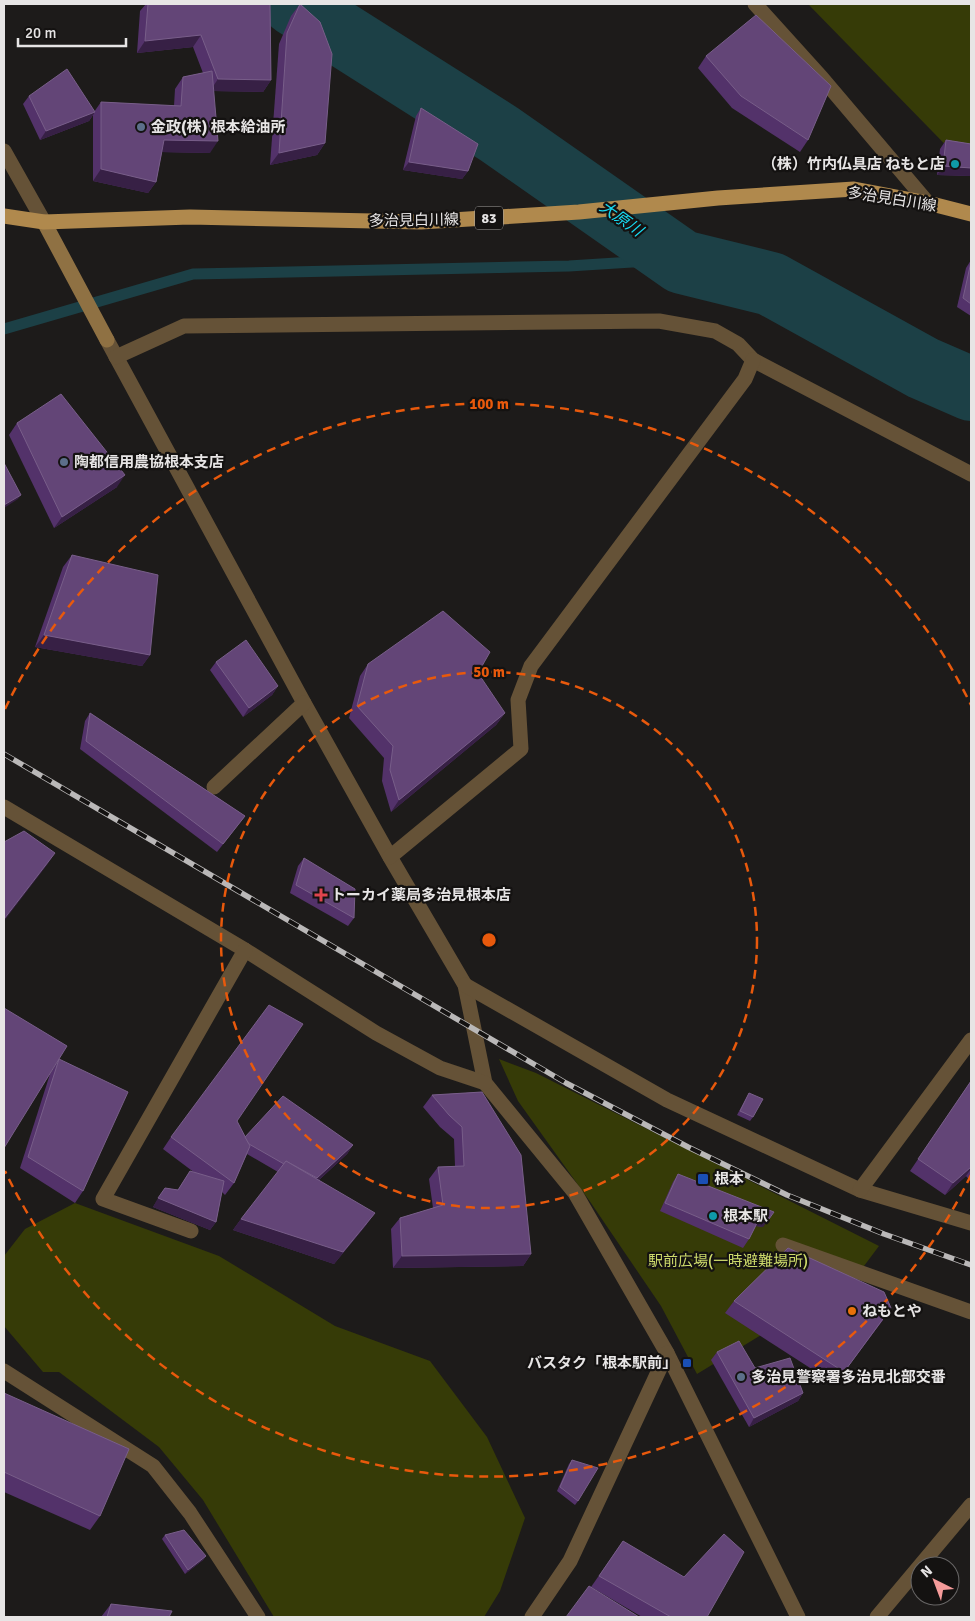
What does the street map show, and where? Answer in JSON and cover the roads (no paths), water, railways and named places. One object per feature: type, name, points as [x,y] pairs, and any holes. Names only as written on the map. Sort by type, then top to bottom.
[{"type":"main road","name":"多治見白川線","points":[[4,216],[44,222],[190,217],[420,222],[579,212],[718,198],[854,189],[928,203],[971,214]]},
{"type":"street","points":[[755,4],[822,78],[928,203]]},
{"type":"street","points":[[4,151],[77,282],[304,703],[465,986],[485,1083],[575,1192],[667,1353],[798,1617]]},
{"type":"street","points":[[116,357],[184,326],[659,321],[715,331],[738,344],[754,360],[971,474]]},
{"type":"street","points":[[390,857],[521,749],[518,700],[531,666],[744,379],[754,360]]},
{"type":"street","points":[[214,787],[304,703]]},
{"type":"street","points":[[4,807],[246,950],[376,1033],[440,1068],[485,1083]]},
{"type":"street","points":[[191,1231],[104,1199],[246,950]]},
{"type":"street","points":[[465,986],[667,1100],[860,1190],[971,1223]]},
{"type":"street","points":[[860,1190],[971,1040]]},
{"type":"street","points":[[783,1245],[971,1312]]},
{"type":"street","points":[[532,1617],[570,1560],[667,1353]]},
{"type":"street","points":[[4,1371],[153,1466],[190,1513],[258,1617]]},
{"type":"street","points":[[877,1617],[971,1505]]},
{"type":"waterway","name":"大原川","points":[[294,4],[499,134],[682,262],[771,284],[923,368],[971,389]]},
{"type":"waterway","points":[[4,329],[193,274],[682,262]]},
{"type":"railway","points":[[4,754],[566,1083],[688,1147],[787,1195],[884,1234],[971,1265]]},
{"type":"place","name":"金政(株) 根本給油所","points":[[141,127]]},
{"type":"place","name":"（株）竹内仏具店 ねもと店","points":[[955,164]]},
{"type":"place","name":"陶都信用農協根本支店","points":[[64,462]]},
{"type":"place","name":"トーカイ薬局多治見根本店","points":[[321,895]]},
{"type":"place","name":"根本","points":[[703,1179]]},
{"type":"place","name":"根本駅","points":[[713,1216]]},
{"type":"place","name":"ねもとや","points":[[852,1311]]},
{"type":"place","name":"バスタク「根本駅前」","points":[[687,1363]]},
{"type":"place","name":"多治見警察署多治見北部交番","points":[[741,1377]]},
{"type":"park label","name":"駅前広場(一時避難場所)","points":[[728,1261]]}]
